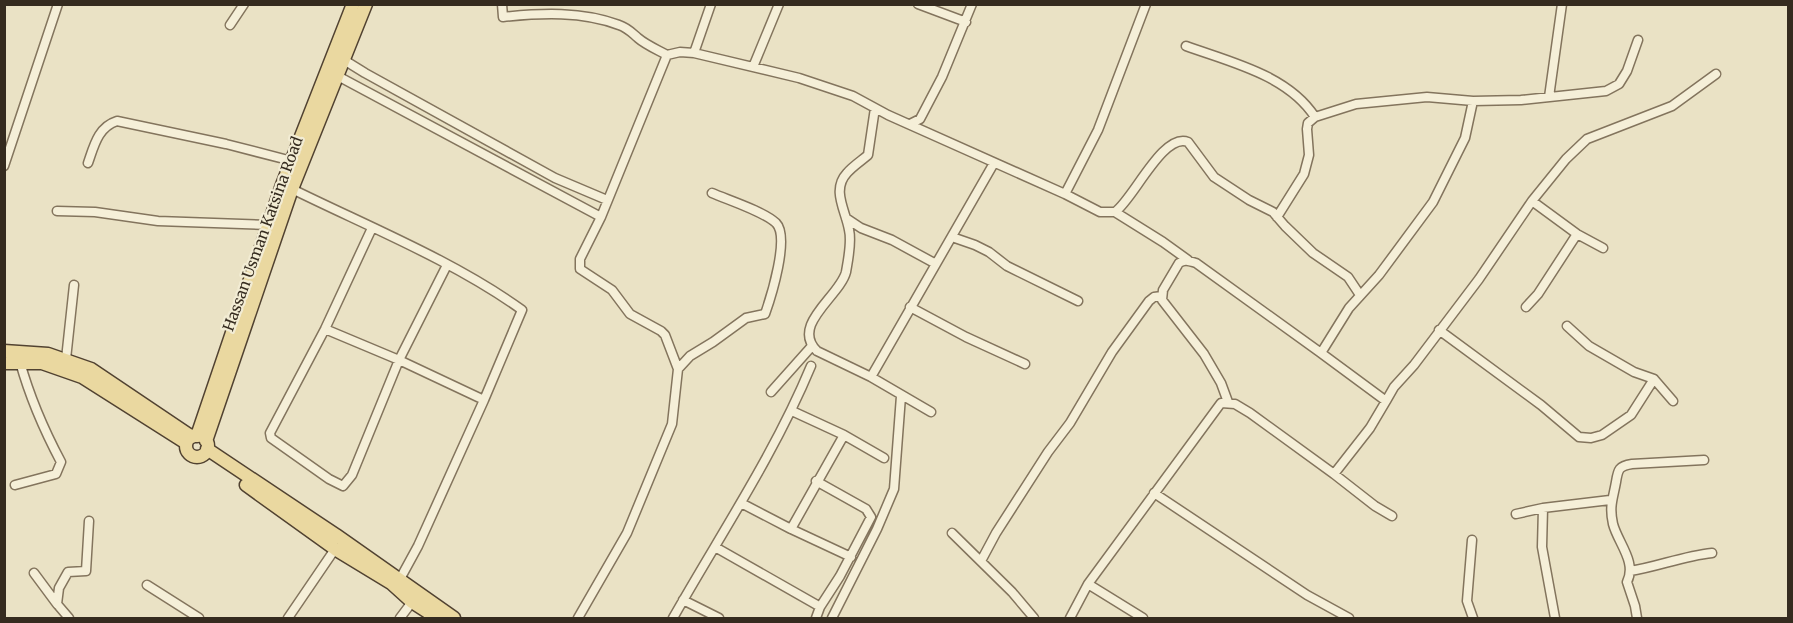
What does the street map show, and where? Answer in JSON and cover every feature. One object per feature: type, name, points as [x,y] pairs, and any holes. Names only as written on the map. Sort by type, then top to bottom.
[{"type":"main road","name":"Hassan Usman Katsina Road","points":[[199,444],[333,74],[353,4]]},
{"type":"main road","name":"Hassan Usman Katsina Road","points":[[338,59],[366,4]]},
{"type":"main road","name":"Hassan Usman Katsina Road","points":[[199,444],[268,225],[292,161],[333,74]]},
{"type":"main road","points":[[4,351],[48,354],[91,369],[454,618]]},
{"type":"main road","points":[[4,363],[42,363],[82,377],[199,444],[335,549],[391,583],[412,602],[437,618]]},
{"type":"street","points":[[4,166],[58,4]]},
{"type":"street","points":[[230,25],[244,4]]},
{"type":"street","points":[[502,4],[503,17],[571,14],[619,25],[667,55],[680,51],[694,52],[839,91],[1100,212],[1115,212],[1123,207],[1146,171],[1175,141],[1188,142],[1214,177],[1249,200],[1273,212],[1313,253],[1348,278],[1360,295]]},
{"type":"street","points":[[694,52],[711,4]]},
{"type":"street","points":[[753,67],[778,4]]},
{"type":"street","points":[[918,4],[966,22]]},
{"type":"street","points":[[910,124],[920,119],[942,77],[972,4]]},
{"type":"street","points":[[1065,194],[1098,130],[1146,4]]},
{"type":"street","points":[[1549,97],[1562,4]]},
{"type":"street","points":[[1277,217],[1304,174],[1309,155],[1308,123],[1315,117],[1356,104],[1427,97],[1473,101],[1605,91],[1618,84],[1627,71],[1638,40]]},
{"type":"street","points":[[1186,46],[1246,67],[1281,84],[1307,104],[1315,117]]},
{"type":"street","points":[[578,618],[627,533],[673,417],[678,369],[665,335],[630,314],[612,290],[580,270],[580,259],[601,217],[667,55]]},
{"type":"street","points":[[338,59],[508,154],[555,178],[607,200]]},
{"type":"street","points":[[333,74],[601,217]]},
{"type":"street","points":[[1334,474],[1370,428],[1394,387],[1485,270],[1532,201],[1566,159],[1587,140],[1672,106],[1716,74]]},
{"type":"street","points":[[1321,353],[1349,308],[1402,245],[1433,202],[1465,138],[1473,101]]},
{"type":"street","points":[[875,108],[868,155],[845,174],[839,194],[850,231],[845,274],[814,317],[808,336],[817,351],[871,377],[931,412]]},
{"type":"street","points":[[88,163],[94,144],[103,129],[108,124],[117,121],[226,144],[292,161]]},
{"type":"street","points":[[871,377],[994,163]]},
{"type":"street","points":[[291,189],[447,265],[506,297],[522,310],[418,546],[400,579]]},
{"type":"street","points":[[678,369],[690,356],[746,318],[765,314],[775,287],[781,234],[776,224],[746,207],[712,193]]},
{"type":"street","points":[[1532,201],[1577,234],[1602,248]]},
{"type":"street","points":[[57,211],[95,212],[158,221],[268,225]]},
{"type":"street","points":[[1115,212],[1196,263],[1386,401]]},
{"type":"street","points":[[845,218],[936,264]]},
{"type":"street","points":[[372,228],[325,329],[270,433],[272,438],[329,479],[343,486],[352,475],[399,360],[447,265]]},
{"type":"street","points":[[1526,307],[1538,294],[1577,234]]},
{"type":"street","points":[[952,237],[982,249],[1007,266],[1078,301]]},
{"type":"street","points":[[1188,260],[1179,263],[1163,290],[1162,296],[1165,305],[1204,354],[1221,383],[1228,402]]},
{"type":"street","points":[[66,359],[74,285]]},
{"type":"street","points":[[981,561],[996,533],[1048,452],[1070,423],[1112,352],[1149,302],[1154,297],[1162,296]]},
{"type":"street","points":[[910,307],[966,337],[1025,364]]},
{"type":"street","points":[[1567,326],[1589,346],[1634,372],[1654,379],[1673,401]]},
{"type":"street","points":[[325,329],[399,360],[484,400]]},
{"type":"street","points":[[1439,330],[1517,387],[1578,437],[1591,438],[1617,426],[1631,415],[1654,379]]},
{"type":"street","points":[[771,392],[812,346]]},
{"type":"street","points":[[15,485],[56,474],[61,462],[44,429],[20,362]]},
{"type":"street","points":[[673,618],[792,411],[811,366]]},
{"type":"street","points":[[832,618],[877,529],[894,489],[901,396]]},
{"type":"street","points":[[1070,618],[1089,584],[1221,403],[1228,402],[1250,413],[1375,506],[1392,516]]},
{"type":"street","points":[[792,411],[844,435],[884,458]]},
{"type":"street","points":[[791,529],[844,435]]},
{"type":"street","points":[[1637,618],[1627,582],[1630,576],[1627,552],[1614,525],[1611,500],[1617,470],[1622,466],[1704,460]]},
{"type":"street","points":[[816,481],[870,512],[871,517],[816,618]]},
{"type":"street","points":[[1154,493],[1307,595],[1349,618]]},
{"type":"street","points":[[1516,514],[1543,508],[1611,500]]},
{"type":"street","points":[[741,503],[851,557]]},
{"type":"street","points":[[1543,508],[1542,547],[1555,618]]},
{"type":"street","points":[[57,604],[59,588],[68,572],[86,571],[89,521]]},
{"type":"street","points":[[952,533],[1012,592],[1034,618]]},
{"type":"street","points":[[1472,540],[1467,601],[1473,618]]},
{"type":"street","points":[[715,547],[820,607]]},
{"type":"street","points":[[288,618],[335,549]]},
{"type":"street","points":[[1629,571],[1689,555],[1712,553]]},
{"type":"street","points":[[34,573],[69,618]]},
{"type":"street","points":[[1089,584],[1143,618]]},
{"type":"street","points":[[147,585],[199,618]]},
{"type":"street","points":[[683,600],[719,618]]},
{"type":"street","points":[[400,618],[412,602]]}]
